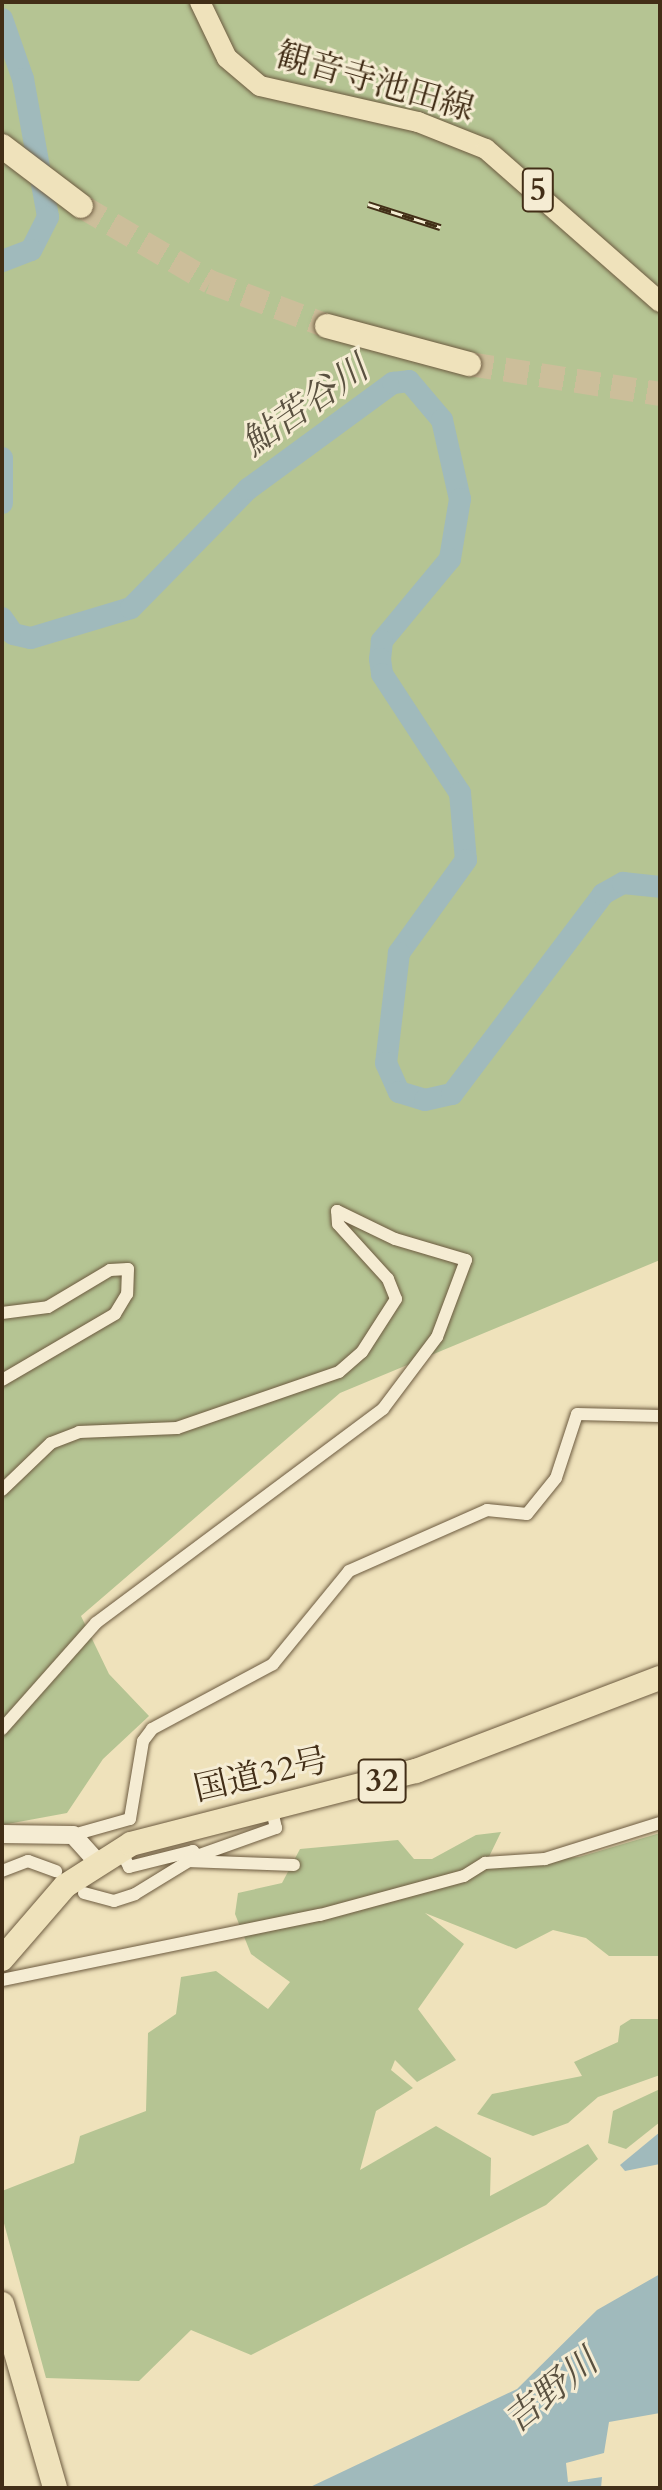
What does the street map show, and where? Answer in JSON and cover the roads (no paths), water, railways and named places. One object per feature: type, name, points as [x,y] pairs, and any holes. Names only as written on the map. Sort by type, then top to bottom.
[{"type":"highway","points":[[8,152],[76,203]]},
{"type":"highway","points":[[337,330],[463,363]]},
{"type":"highway","name":"国道32号","points":[[2,1959],[68,1883],[120,1849],[499,1745],[660,1678]]},
{"type":"highway","points":[[2,2304],[55,2488]]},
{"type":"main road","name":"観音寺池田線","points":[[200,2],[227,58],[260,86],[362,111],[392,115],[486,149],[660,302]]},
{"type":"main road","points":[[2,1834],[73,1835],[97,1862]]},
{"type":"street","points":[[2,1490],[51,1443],[79,1432],[177,1428],[339,1372],[362,1352],[396,1299],[380,1268],[338,1224],[337,1211],[395,1239],[466,1260],[437,1337],[383,1409],[96,1623],[2,1729]]},
{"type":"street","points":[[2,1313],[48,1307],[110,1270],[128,1269],[127,1294],[115,1314],[2,1380]]},
{"type":"street","points":[[73,1835],[130,1819],[143,1741],[152,1729],[273,1664],[349,1571],[487,1510],[527,1514],[556,1478],[577,1414],[660,1416]]},
{"type":"street","points":[[2,1871],[28,1861],[68,1883],[123,1899],[192,1859],[276,1828],[271,1807]]},
{"type":"street","points":[[2,1980],[320,1915],[464,1876],[485,1863],[545,1859],[660,1823]]},
{"type":"street","points":[[120,1849],[129,1867],[193,1851],[192,1859]]},
{"type":"street","points":[[192,1859],[294,1865]]},
{"type":"water","points":[[660,2132],[660,2164],[625,2171],[620,2165]]},
{"type":"water","name":"吉野川","points":[[660,2274],[660,2413],[609,2422],[604,2453],[566,2463],[568,2482],[602,2477],[601,2488],[308,2488],[517,2389],[597,2310]]},
{"type":"waterway","name":"鮎苦谷川","points":[[2,19],[23,79],[48,217],[31,250],[2,261]]},
{"type":"waterway","name":"鮎苦谷川","points":[[2,618],[13,634],[31,638],[131,608],[248,489],[393,383],[409,381],[442,420],[460,499],[450,559],[382,641],[380,659],[382,674],[460,793],[466,860],[399,953],[386,1063],[399,1092],[425,1100],[452,1094],[603,894],[623,883],[660,887]]},
{"type":"waterway","name":"鮎苦谷川","points":[[2,458],[2,503]]},
{"type":"tunnel","points":[[81,206],[210,282],[327,326]]},
{"type":"tunnel","points":[[469,364],[660,394]]},
{"type":"railway","points":[[368,204],[440,227]]}]
